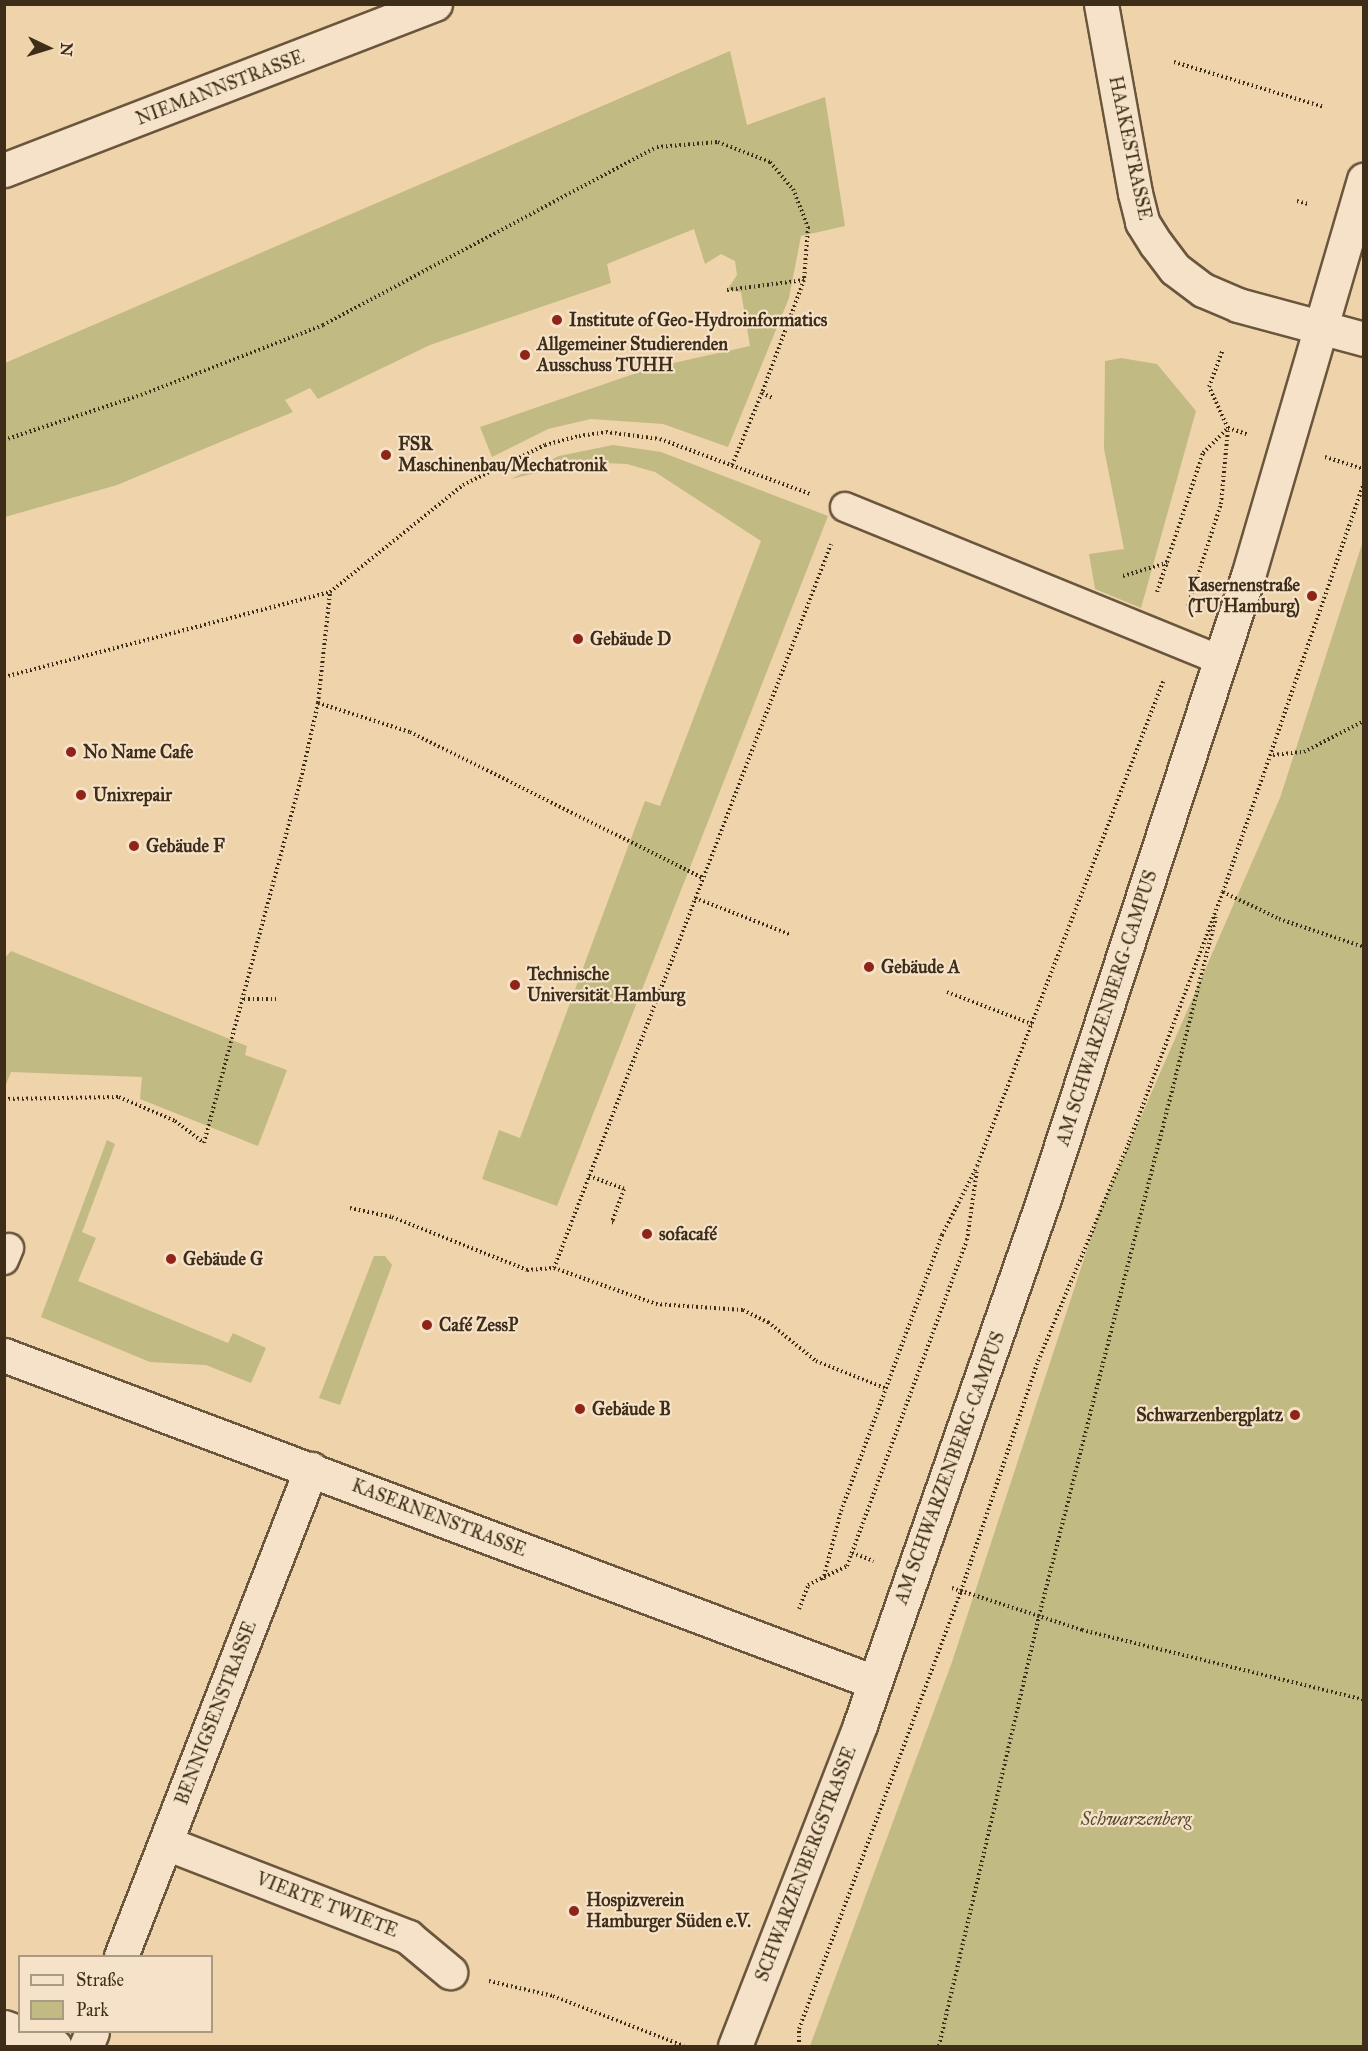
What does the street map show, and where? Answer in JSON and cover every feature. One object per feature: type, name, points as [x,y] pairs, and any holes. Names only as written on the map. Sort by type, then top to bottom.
[{"type":"street","name":"NIEMANNSTRASSE","points":[[4,170],[435,4]]},
{"type":"street","name":"HAAKESTRASSE","points":[[1101,4],[1142,222],[1156,244],[1175,268],[1203,290],[1238,305],[1364,339]]},
{"type":"street","name":"AM SCHWARZENBERG-CAMPUS","points":[[874,1682],[1048,1187],[1220,660],[1364,180]]},
{"type":"street","name":"KASERNENSTRASSE","points":[[4,1354],[874,1682]]},
{"type":"street","name":"BENNIGSENSTRASSE","points":[[121,1955],[311,1469]]},
{"type":"street","name":"SCHWARZENBERGSTRASSE","points":[[735,2046],[874,1682]]},
{"type":"street","name":"VIERTE TWIETE","points":[[166,1843],[408,1937],[450,1972]]},
{"type":"street","points":[[20,2033],[55,2046]]},
{"type":"lane","points":[[845,507],[1220,660]]},
{"type":"path","points":[[1174,62],[1324,107]]},
{"type":"path","points":[[4,440],[141,395],[323,325],[657,147],[718,142],[771,162],[793,189],[808,227],[804,280],[762,393],[732,465]]},
{"type":"path","points":[[1297,201],[1308,204]]},
{"type":"path","points":[[727,290],[804,280]]},
{"type":"path","points":[[823,1580],[841,1510],[885,1388],[942,1235],[977,1166],[1164,678],[1168,638],[1221,504],[1228,428],[1209,387],[1223,349]]},
{"type":"path","points":[[762,393],[773,398]]},
{"type":"path","points":[[1228,428],[1247,434]]},
{"type":"path","points":[[1164,678],[1168,638],[1157,592],[1203,453],[1228,428]]},
{"type":"path","points":[[4,677],[330,592],[463,485],[545,445],[588,435],[634,434],[682,445],[845,507],[554,1269]]},
{"type":"path","points":[[1324,457],[1364,469]]},
{"type":"path","points":[[799,2046],[799,2029],[961,1591],[1038,1361],[1129,1142],[1223,892],[1273,755],[1364,482]]},
{"type":"path","points":[[4,1099],[119,1097],[176,1121],[204,1143],[244,999],[318,703],[330,592]]},
{"type":"path","points":[[318,703],[410,732],[703,878]]},
{"type":"path","points":[[1273,755],[1304,752],[1364,721]]},
{"type":"path","points":[[1223,892],[1279,919],[1364,947]]},
{"type":"path","points":[[939,2046],[1039,1616],[1223,892]]},
{"type":"path","points":[[695,898],[789,934]]},
{"type":"path","points":[[947,992],[1032,1024]]},
{"type":"path","points":[[244,999],[276,999]]},
{"type":"path","points":[[784,1648],[808,1585],[823,1580],[848,1566],[968,1240],[977,1166]]},
{"type":"path","points":[[590,1176],[624,1190],[612,1222],[616,1223]]},
{"type":"path","points":[[350,1208],[392,1217],[528,1269],[554,1269],[656,1304],[743,1310],[768,1322],[816,1361],[885,1388]]},
{"type":"path","points":[[961,1591],[1039,1616],[1364,1700]]},
{"type":"path","points":[[450,1972],[553,1996],[684,2046]]},
{"type":"green space","points":[[730,51],[747,125],[825,97],[845,226],[801,236],[789,298],[728,447],[663,424],[591,419],[548,429],[492,457],[480,427],[651,368],[750,346],[741,292],[727,290],[737,275],[735,261],[721,254],[705,264],[694,229],[607,264],[611,283],[430,345],[318,399],[310,388],[285,400],[293,412],[117,485],[5,517],[5,363]]},
{"type":"green space","points":[[1121,358],[1157,364],[1196,411],[1141,608],[1095,589],[1089,554],[1124,549],[1104,449],[1105,361]]},
{"type":"green space","points":[[613,445],[661,452],[828,516],[557,1206],[482,1179],[499,1130],[520,1138],[645,801],[660,806],[761,541],[655,472],[627,464],[580,462],[511,479],[559,456]]},
{"type":"green space","name":"Schwarzenberg","points":[[1363,541],[1363,2046],[810,2046],[952,1662],[1099,1213],[1280,798]]},
{"type":"green space","points":[[11,951],[247,1046],[245,1055],[287,1070],[258,1146],[140,1099],[142,1077],[11,1072],[5,1087],[4,959]]},
{"type":"green space","points":[[107,1140],[115,1144],[82,1232],[96,1238],[78,1281],[228,1343],[233,1333],[266,1348],[251,1383],[206,1365],[150,1362],[41,1317]]},
{"type":"green space","points":[[374,1256],[385,1256],[392,1265],[340,1405],[319,1398]]},
{"type":"place","name":"Institute of Geo-Hydroinformatics","points":[[557,320]]},
{"type":"place","name":"Allgemeiner Studierenden Ausschuss TUHH","points":[[525,355]]},
{"type":"place","name":"FSR Maschinenbau/Mechatronik","points":[[386,455]]},
{"type":"place","name":"Kasernenstraße (TU Hamburg)","points":[[1312,596]]},
{"type":"place","name":"Gebäude D","points":[[578,639]]},
{"type":"place","name":"No Name Cafe","points":[[71,752]]},
{"type":"place","name":"Unixrepair","points":[[81,795]]},
{"type":"place","name":"Gebäude F","points":[[134,846]]},
{"type":"place","name":"Gebäude A","points":[[869,967]]},
{"type":"place","name":"Technische Universität Hamburg","points":[[515,985]]},
{"type":"place","name":"sofacafé","points":[[647,1234]]},
{"type":"place","name":"Gebäude G","points":[[171,1259]]},
{"type":"place","name":"Café ZessP","points":[[427,1325]]},
{"type":"place","name":"Gebäude B","points":[[580,1409]]},
{"type":"place","name":"Schwarzenbergplatz","points":[[1295,1415]]},
{"type":"place","name":"Hospizverein Hamburger Süden e.V.","points":[[574,1911]]}]
